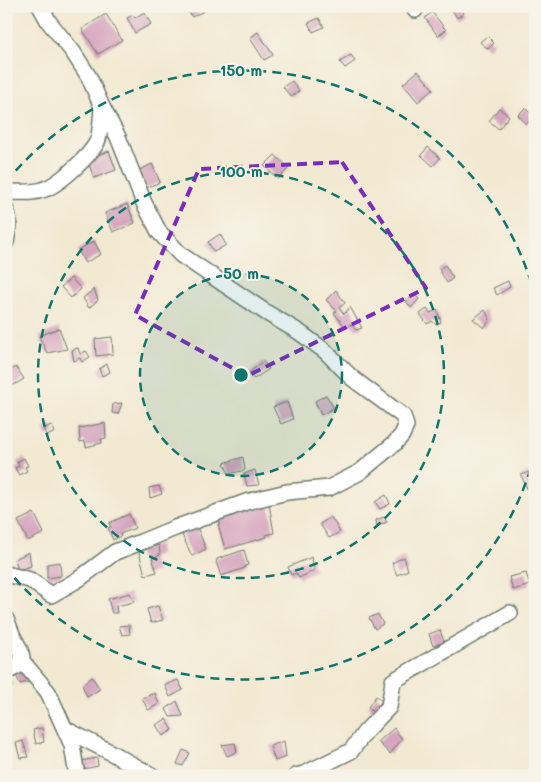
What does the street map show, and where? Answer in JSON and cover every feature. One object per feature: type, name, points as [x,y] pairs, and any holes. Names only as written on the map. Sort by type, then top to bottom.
[{"type":"street","points":[[6,574],[30,580],[50,595],[79,579],[115,552],[175,528],[246,502],[287,492],[329,488],[360,472],[395,443],[406,426],[403,416],[352,378],[324,351],[299,332],[267,313],[181,255],[159,232],[144,203],[118,137],[102,108],[90,77],[49,22],[40,6]]},
{"type":"street","points":[[6,192],[30,193],[45,189],[72,170],[84,159],[97,142],[102,108]]},
{"type":"street","points":[[6,210],[9,230],[6,242]]},
{"type":"street","points":[[296,776],[304,774],[350,751],[389,707],[393,681],[510,613]]},
{"type":"street","points":[[6,619],[22,653],[22,661],[18,666],[6,671]]},
{"type":"street","points":[[22,661],[48,692],[72,745],[77,776]]},
{"type":"street","points":[[65,729],[153,776]]},
{"type":"highlighted area","points":[[342,162],[426,288],[247,376],[135,315],[199,169]]},
{"type":"building","points":[[192,6],[202,6],[204,11],[192,17],[187,9]]},
{"type":"building","points":[[450,6],[459,6],[464,13],[457,18]]},
{"type":"building","points":[[144,12],[151,24],[135,33],[127,18],[133,15],[135,18]]},
{"type":"building","points":[[432,12],[446,30],[438,36],[425,18]]},
{"type":"building","points":[[106,14],[122,40],[98,54],[82,29]]},
{"type":"building","points":[[319,18],[324,27],[313,32],[308,23]]},
{"type":"building","points":[[258,32],[273,55],[264,60],[250,38]]},
{"type":"building","points":[[487,36],[494,43],[488,49],[480,42]]},
{"type":"building","points":[[351,55],[355,61],[345,68],[340,62]]},
{"type":"building","points":[[418,71],[433,89],[418,102],[403,84]]},
{"type":"building","points":[[292,81],[299,91],[291,97],[283,87]]},
{"type":"building","points":[[499,108],[509,116],[499,129],[489,121]]},
{"type":"building","points":[[525,108],[534,117],[526,124],[518,115]]},
{"type":"building","points":[[428,147],[440,158],[433,166],[421,155]]},
{"type":"building","points":[[109,151],[116,170],[94,178],[87,159]]},
{"type":"building","points":[[275,155],[289,168],[278,179],[264,166]]},
{"type":"building","points":[[152,164],[160,182],[146,188],[138,171]]},
{"type":"building","points":[[127,204],[135,223],[113,232],[105,213]]},
{"type":"building","points":[[220,234],[226,245],[214,252],[208,242]]},
{"type":"building","points":[[94,241],[101,254],[85,263],[78,250]]},
{"type":"building","points":[[445,265],[453,278],[447,283],[439,269]]},
{"type":"building","points":[[71,278],[81,289],[71,298],[61,287]]},
{"type":"building","points":[[508,281],[510,287],[497,295],[493,288]]},
{"type":"building","points":[[94,289],[98,300],[89,308],[83,298]]},
{"type":"building","points":[[336,290],[345,303],[339,308],[344,314],[350,307],[362,328],[356,330],[351,324],[346,328],[334,313],[337,311],[326,300]]},
{"type":"building","points":[[415,295],[419,299],[411,308],[406,301]]},
{"type":"building","points":[[427,309],[430,313],[437,310],[441,322],[436,325],[432,321],[427,324],[420,314]]},
{"type":"building","points":[[485,310],[490,320],[484,328],[473,319]]},
{"type":"building","points":[[59,328],[67,349],[47,353],[39,336]]},
{"type":"building","points":[[112,337],[113,354],[96,356],[95,339]]},
{"type":"building","points":[[78,348],[80,354],[86,351],[90,357],[82,362],[80,358],[74,361],[72,350]]},
{"type":"building","points":[[263,361],[269,369],[254,379],[248,374]]},
{"type":"building","points":[[107,364],[110,372],[102,376],[99,369]]},
{"type":"building","points":[[16,367],[24,379],[12,386],[6,373]]},
{"type":"building","points":[[326,395],[334,408],[321,415],[315,401]]},
{"type":"building","points":[[287,402],[293,419],[281,424],[273,407]]},
{"type":"building","points":[[122,403],[118,414],[112,413],[113,404]]},
{"type":"building","points":[[105,423],[106,438],[101,439],[102,443],[86,447],[85,441],[80,442],[79,428]]},
{"type":"building","points":[[51,425],[55,432],[47,436],[43,429]]},
{"type":"building","points":[[243,457],[245,470],[229,474],[224,463]]},
{"type":"building","points":[[24,458],[28,466],[25,467],[27,471],[19,475],[15,468],[19,466],[17,462]]},
{"type":"building","points":[[255,470],[259,485],[247,486],[244,474]]},
{"type":"building","points":[[535,470],[535,490],[529,493],[521,475]]},
{"type":"building","points":[[159,486],[162,494],[150,498],[149,488]]},
{"type":"building","points":[[386,495],[390,504],[380,509],[375,502]]},
{"type":"building","points":[[269,504],[274,533],[266,535],[267,537],[225,549],[218,524],[220,524],[219,517]]},
{"type":"building","points":[[34,513],[44,533],[28,541],[18,521]]},
{"type":"building","points":[[129,514],[135,528],[120,534],[121,536],[113,540],[108,528],[111,527],[109,523]]},
{"type":"building","points":[[331,517],[340,532],[329,538],[320,524]]},
{"type":"building","points":[[384,517],[387,522],[377,526],[376,520]]},
{"type":"building","points":[[197,527],[206,549],[192,556],[182,535]]},
{"type":"building","points":[[159,545],[160,555],[152,558],[157,572],[145,575],[139,552]]},
{"type":"building","points":[[244,550],[248,565],[245,568],[221,576],[216,562],[217,559]]},
{"type":"building","points":[[29,552],[31,566],[18,570],[15,559]]},
{"type":"building","points":[[312,557],[315,570],[299,578],[296,573],[291,575],[288,567]]},
{"type":"building","points":[[404,557],[408,570],[397,575],[392,563]]},
{"type":"building","points":[[60,562],[61,576],[47,578],[47,564]]},
{"type":"building","points":[[526,573],[530,585],[513,590],[509,577]]},
{"type":"building","points":[[130,593],[134,602],[116,606],[117,613],[112,613],[108,599]]},
{"type":"building","points":[[158,606],[163,620],[151,623],[147,609]]},
{"type":"building","points":[[378,614],[383,624],[375,629],[369,618]]},
{"type":"building","points":[[129,625],[130,634],[122,635],[119,626]]},
{"type":"building","points":[[440,630],[444,642],[433,646],[429,634]]},
{"type":"building","points":[[26,671],[32,681],[20,684],[15,673]]},
{"type":"building","points":[[6,676],[13,686],[6,690]]},
{"type":"building","points":[[92,677],[100,689],[87,697],[82,685]]},
{"type":"building","points":[[178,680],[183,690],[170,697],[165,685]]},
{"type":"building","points":[[155,693],[159,704],[148,710],[142,698]]},
{"type":"building","points":[[376,696],[382,701],[373,712],[368,707]]},
{"type":"building","points":[[177,701],[183,716],[170,717],[166,709]]},
{"type":"building","points":[[166,719],[173,730],[163,736],[156,725]]},
{"type":"building","points":[[42,728],[44,742],[36,744],[33,730]]},
{"type":"building","points":[[394,728],[402,739],[390,754],[378,742]]},
{"type":"building","points":[[23,741],[28,757],[20,758],[16,743]]},
{"type":"building","points":[[284,741],[286,757],[275,761],[270,746]]},
{"type":"building","points":[[235,743],[237,752],[227,756],[222,745]]},
{"type":"building","points":[[183,750],[190,753],[183,766],[177,764]]},
{"type":"building","points":[[97,758],[98,766],[84,769],[81,761]]}]
